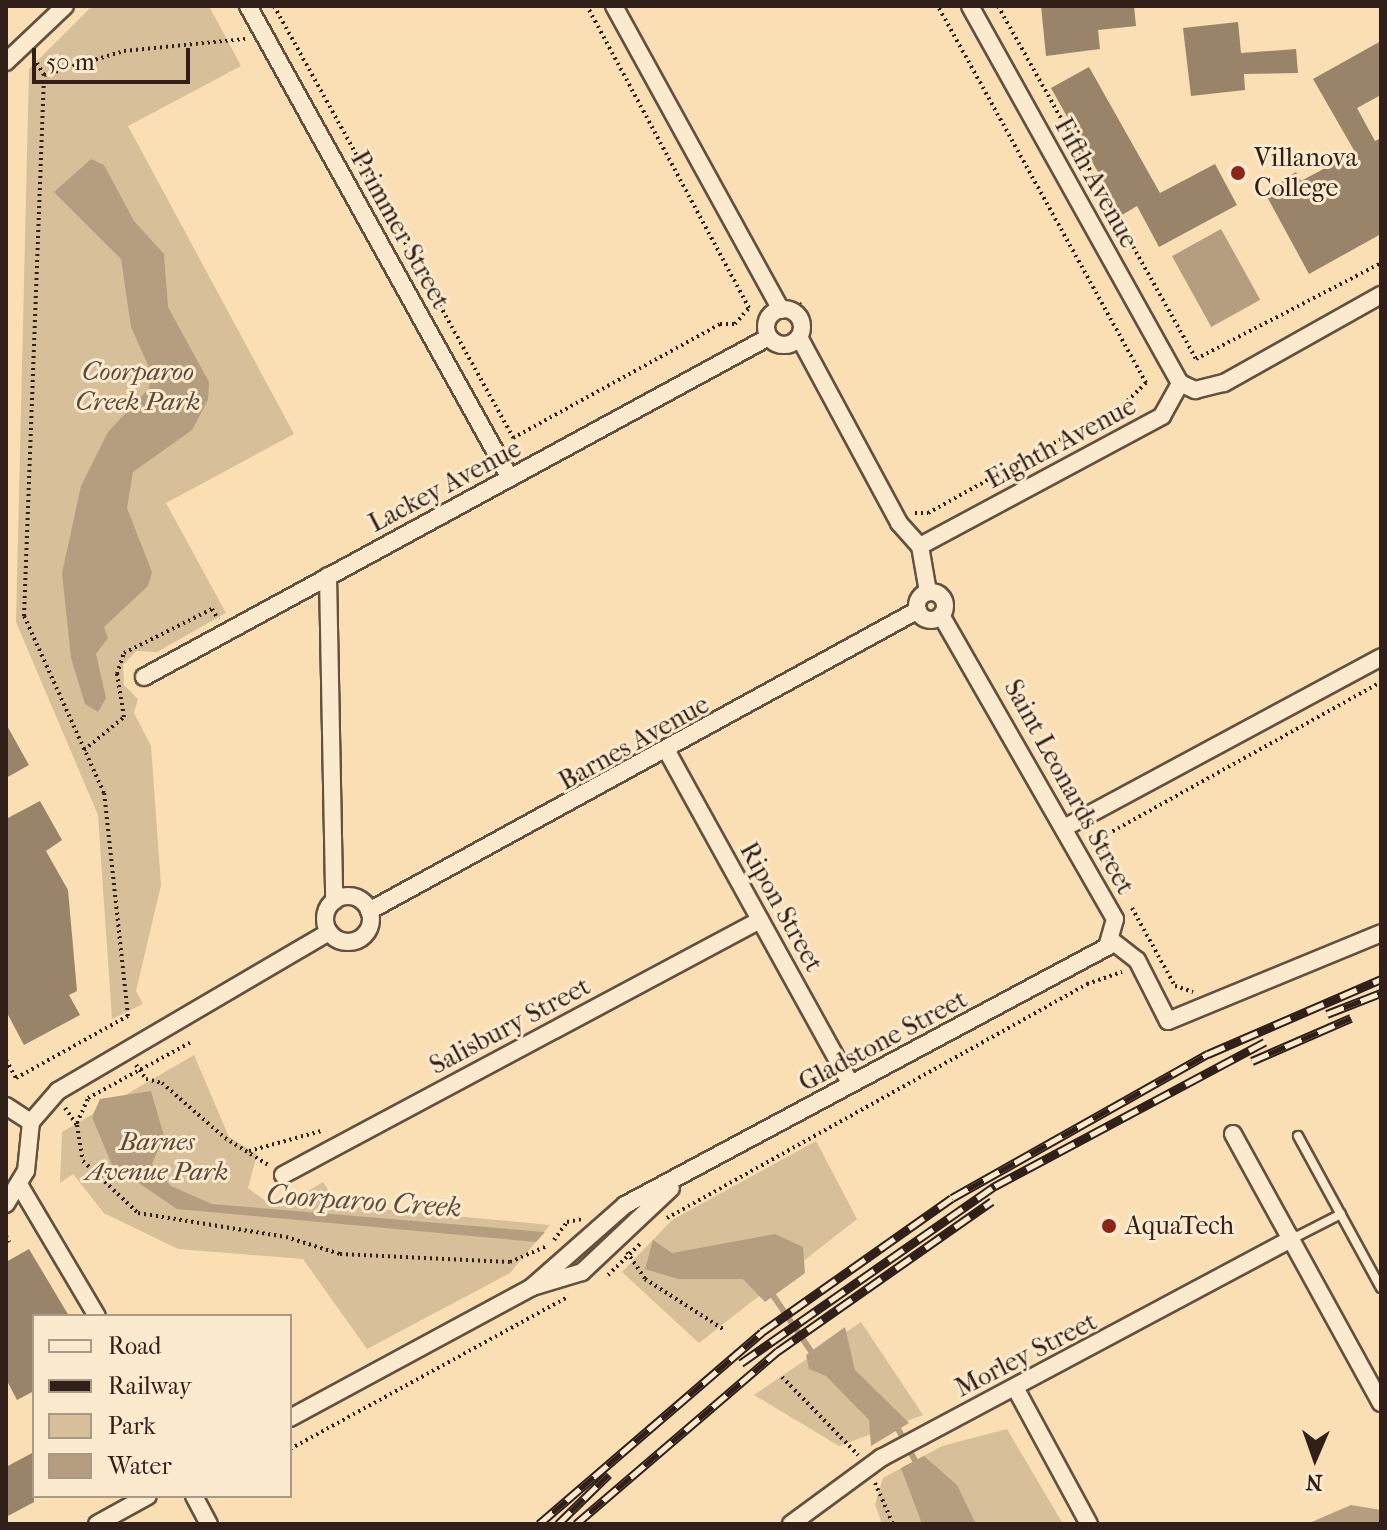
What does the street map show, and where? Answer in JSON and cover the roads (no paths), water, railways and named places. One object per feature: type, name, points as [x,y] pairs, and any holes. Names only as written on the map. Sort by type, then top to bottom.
[{"type":"street","points":[[6,62],[65,6]]},
{"type":"street","name":"Primmer Street","points":[[248,6],[510,478]]},
{"type":"street","points":[[614,6],[781,310],[800,318],[899,523],[920,546],[928,592],[918,610],[928,619],[941,615]]},
{"type":"street","name":"Fifth Avenue","points":[[970,6],[1180,383]]},
{"type":"street","points":[[1180,383],[1195,390],[1224,383],[1381,295]]},
{"type":"street","points":[[781,310],[767,323],[769,337],[787,345],[806,333]]},
{"type":"street","name":"Lackey Avenue","points":[[144,677],[769,337]]},
{"type":"street","name":"Eighth Avenue","points":[[920,546],[1162,416],[1180,383]]},
{"type":"street","points":[[328,576],[334,901],[325,919],[329,932],[348,942],[362,937],[369,911],[354,897],[334,901]]},
{"type":"street","name":"Saint Leonards Street","points":[[928,592],[943,599],[941,615],[1115,919],[1111,940]]},
{"type":"street","name":"Barnes Avenue","points":[[369,911],[668,753],[918,610]]},
{"type":"street","points":[[1064,828],[1381,657]]},
{"type":"street","name":"Ripon Street","points":[[668,753],[851,1084]]},
{"type":"street","name":"Salisbury Street","points":[[283,1175],[760,920]]},
{"type":"street","points":[[6,1204],[20,1186],[31,1122],[96,1067],[329,932]]},
{"type":"street","points":[[1111,940],[1137,960],[1168,1021],[1381,933]]},
{"type":"street","name":"Gladstone Street","points":[[532,1287],[625,1205],[676,1182],[1111,940]]},
{"type":"street","points":[[6,1106],[31,1122]]},
{"type":"street","points":[[1233,1134],[1381,1403]]},
{"type":"street","name":"Gladstone Street","points":[[292,1417],[532,1287],[582,1272],[620,1242],[676,1182]]},
{"type":"street","points":[[20,1186],[96,1314]]},
{"type":"street","name":"Morley Street","points":[[791,1524],[865,1467],[925,1433],[1017,1391],[1292,1239]]},
{"type":"street","points":[[1017,1391],[1089,1524]]},
{"type":"street","points":[[97,1524],[144,1498]]},
{"type":"street","points":[[195,1498],[209,1524]]},
{"type":"lane","points":[[1298,1136],[1381,1288]]},
{"type":"lane","points":[[1292,1239],[1341,1214]]},
{"type":"water","points":[[91,159],[104,165],[134,221],[164,254],[168,307],[209,382],[208,400],[192,430],[133,472],[127,508],[152,572],[148,586],[104,627],[108,638],[96,654],[106,698],[98,712],[85,704],[71,658],[62,573],[81,486],[108,432],[149,388],[151,372],[131,327],[121,259],[54,192]]},
{"type":"water","points":[[1221,229],[1260,300],[1211,327],[1172,256]]},
{"type":"water","points":[[151,1091],[164,1136],[152,1164],[171,1186],[212,1204],[545,1232],[536,1242],[177,1209],[112,1165],[92,1117],[100,1099]]},
{"type":"water","points":[[775,1234],[803,1247],[805,1273],[765,1302],[743,1279],[678,1279],[645,1269],[653,1240],[672,1253]]},
{"type":"water","points":[[845,1327],[855,1370],[909,1423],[871,1446],[869,1420],[826,1376],[809,1369],[806,1355]]},
{"type":"water","points":[[924,1456],[957,1485],[976,1524],[922,1524],[901,1468]]},
{"type":"water","points":[[1351,1505],[1381,1510],[1381,1524],[1307,1524]]},
{"type":"waterway","name":"Coorparoo Creek","points":[[770,1291],[815,1357]]},
{"type":"waterway","name":"Coorparoo Creek","points":[[895,1423],[918,1466]]},
{"type":"railway","points":[[539,1524],[762,1332],[952,1198],[1208,1054],[1381,979]]},
{"type":"railway","points":[[1327,1014],[1381,993]]},
{"type":"railway","points":[[1252,1061],[1351,1018]]},
{"type":"railway","points":[[741,1363],[995,1186],[1265,1042]]},
{"type":"railway","points":[[576,1524],[778,1351],[992,1201]]},
{"type":"railway","points":[[558,1524],[609,1474]]},
{"type":"place","name":"Villanova College","points":[[1238,173]]},
{"type":"place","name":"AquaTech","points":[[1109,1226]]},
{"type":"park label","name":"Coorparoo Creek Park","points":[[138,387]]},
{"type":"park label","name":"Barnes Avenue Park","points":[[157,1157]]}]
